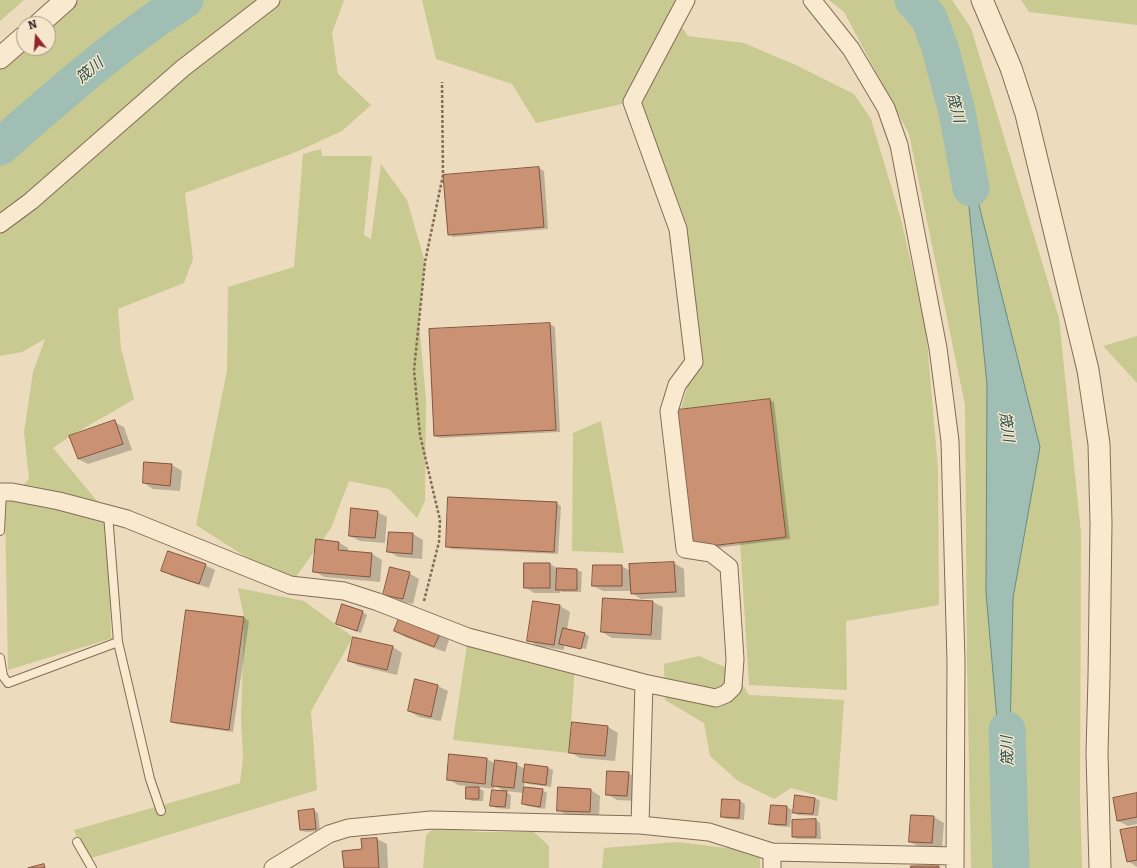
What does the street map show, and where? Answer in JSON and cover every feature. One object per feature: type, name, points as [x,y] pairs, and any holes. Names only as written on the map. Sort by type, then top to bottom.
[{"type":"street","points":[[48,16],[66,0]]},
{"type":"street","points":[[0,224],[31,201],[183,68],[271,0]]},
{"type":"street","points":[[1,492],[12,492],[59,501],[127,519],[290,585],[344,591],[378,602],[468,637],[644,684],[716,698],[726,694],[733,687],[735,659],[729,567],[711,553],[685,549],[669,411],[676,385],[694,362],[678,229],[632,102],[686,0]]},
{"type":"street","points":[[273,868],[328,834],[348,828],[431,820],[640,825],[709,832],[772,860],[955,862],[956,662],[950,449],[938,348],[899,145],[886,108],[851,49],[812,0]]},
{"type":"street","points":[[982,0],[1011,68],[1026,114],[1088,370],[1094,406],[1099,444],[1099,677],[1096,753],[1100,868]]},
{"type":"street","points":[[0,58],[16,44]]},
{"type":"street","points":[[640,825],[644,684]]},
{"type":"lane","points":[[0,531],[1,492]]},
{"type":"lane","points":[[108,514],[118,642],[150,779],[161,811]]},
{"type":"lane","points":[[0,658],[3,676],[8,683],[118,642]]},
{"type":"lane","points":[[77,842],[92,868]]},
{"type":"path","points":[[420,618],[439,542],[440,520],[420,436],[414,370],[425,262],[443,175],[442,82]]},
{"type":"green space","points":[[0,0],[24,0],[0,21]]},
{"type":"green space","points":[[79,0],[344,0],[332,33],[338,74],[371,105],[342,131],[296,152],[185,193],[193,259],[184,283],[118,309],[121,348],[134,399],[53,448],[108,514],[111,637],[113,638],[8,670],[5,504],[29,479],[24,432],[33,372],[45,339],[22,352],[0,356],[0,59],[16,52],[16,56],[56,56],[56,18]]},
{"type":"green space","points":[[422,0],[683,0],[676,18],[669,9],[688,36],[744,43],[798,66],[854,94],[871,119],[902,223],[926,329],[938,469],[939,605],[846,621],[847,690],[749,685],[740,542],[786,537],[770,399],[681,409],[694,362],[679,240],[631,102],[536,123],[512,84],[436,59]]},
{"type":"green space","points":[[829,0],[952,0],[971,28],[1059,318],[1081,533],[1080,796],[1082,868],[971,868],[967,662],[965,405],[909,134],[844,12]]},
{"type":"green space","points":[[1021,0],[1137,0],[1137,25],[1029,12]]},
{"type":"green space","points":[[321,149],[322,156],[372,156],[364,235],[371,239],[381,164],[407,200],[425,262],[419,322],[426,399],[425,501],[417,518],[389,489],[349,481],[331,528],[290,585],[196,525],[227,371],[228,287],[294,267],[303,154]]},
{"type":"green space","points":[[1137,336],[1137,383],[1103,346]]},
{"type":"green space","points":[[601,421],[624,553],[572,551],[573,433]]},
{"type":"green space","points":[[238,588],[304,601],[353,637],[311,711],[317,790],[85,860],[74,830],[240,783],[243,758],[241,719],[244,617]]},
{"type":"green space","points":[[468,637],[575,665],[569,753],[453,740]]},
{"type":"green space","points":[[699,656],[734,671],[749,695],[844,700],[837,801],[791,788],[774,799],[738,781],[710,756],[704,723],[665,700],[664,664]]},
{"type":"green space","points":[[434,828],[480,832],[534,832],[549,846],[549,868],[423,868],[426,835]]},
{"type":"green space","points":[[677,842],[734,849],[760,858],[760,868],[602,868],[604,848]]},
{"type":"water","points":[[962,138],[1040,447],[1013,598],[1009,780],[998,731],[986,592],[987,384]]},
{"type":"building","points":[[539,167],[544,227],[448,235],[443,175]]},
{"type":"building","points":[[550,323],[556,430],[434,436],[429,329]]},
{"type":"building","points":[[770,399],[786,537],[685,549],[669,411]]},
{"type":"building","points":[[115,420],[123,444],[78,459],[69,436]]},
{"type":"building","points":[[144,462],[172,464],[170,486],[143,483]]},
{"type":"building","points":[[448,497],[557,502],[554,552],[446,547]]},
{"type":"building","points":[[351,508],[378,511],[375,538],[349,536]]},
{"type":"building","points":[[389,532],[413,533],[412,554],[387,552]]},
{"type":"building","points":[[316,539],[339,542],[338,550],[372,553],[370,577],[313,572]]},
{"type":"building","points":[[168,551],[206,564],[199,584],[161,571]]},
{"type":"building","points":[[674,562],[676,592],[631,594],[629,564]]},
{"type":"building","points":[[524,563],[550,563],[550,588],[524,588]]},
{"type":"building","points":[[593,565],[622,565],[622,586],[592,586]]},
{"type":"building","points":[[390,567],[410,572],[403,599],[383,595]]},
{"type":"building","points":[[557,568],[577,569],[577,590],[556,590]]},
{"type":"building","points":[[603,598],[653,601],[651,635],[601,632]]},
{"type":"building","points":[[533,601],[560,605],[554,645],[527,641]]},
{"type":"building","points":[[342,604],[363,611],[357,631],[336,624]]},
{"type":"building","points":[[186,610],[244,617],[229,730],[171,722]]},
{"type":"building","points":[[399,618],[440,634],[434,647],[394,631]]},
{"type":"building","points":[[563,628],[585,633],[581,649],[559,644]]},
{"type":"building","points":[[353,637],[393,646],[387,670],[348,661]]},
{"type":"building","points":[[415,679],[438,685],[431,717],[408,711]]},
{"type":"building","points":[[572,722],[608,726],[605,756],[569,753]]},
{"type":"building","points":[[449,754],[487,758],[485,784],[447,780]]},
{"type":"building","points":[[495,760],[517,763],[514,788],[492,786]]},
{"type":"building","points":[[525,764],[548,767],[546,785],[523,782]]},
{"type":"building","points":[[607,771],[629,772],[627,796],[606,795]]},
{"type":"building","points":[[466,787],[479,787],[479,799],[466,799]]},
{"type":"building","points":[[524,787],[543,789],[540,807],[522,804]]},
{"type":"building","points":[[558,787],[591,789],[590,812],[557,811]]},
{"type":"building","points":[[492,790],[507,791],[505,807],[490,806]]},
{"type":"building","points":[[1137,793],[1137,817],[1117,821],[1113,798]]},
{"type":"building","points":[[795,795],[815,798],[813,814],[793,813]]},
{"type":"building","points":[[722,799],[740,800],[739,818],[721,817]]},
{"type":"building","points":[[771,805],[787,806],[786,825],[769,824]]},
{"type":"building","points":[[314,809],[316,829],[300,830],[298,811]]},
{"type":"building","points":[[911,815],[934,816],[932,843],[909,842]]},
{"type":"building","points":[[816,819],[816,837],[792,837],[792,820]]},
{"type":"building","points":[[1137,827],[1137,860],[1127,862],[1120,830]]},
{"type":"building","points":[[377,838],[379,868],[344,868],[342,851],[362,849],[361,839]]},
{"type":"building","points":[[44,864],[45,868],[28,868]]},
{"type":"building","points":[[911,866],[939,866],[939,868],[911,868]]},
{"type":"waterway","name":"筬川","points":[[0,147],[113,51],[185,0]]},
{"type":"waterway","name":"筬川","points":[[913,0],[929,18],[941,51],[957,112],[971,188]]},
{"type":"waterway","name":"筬川","points":[[1007,730],[1011,868]]}]
